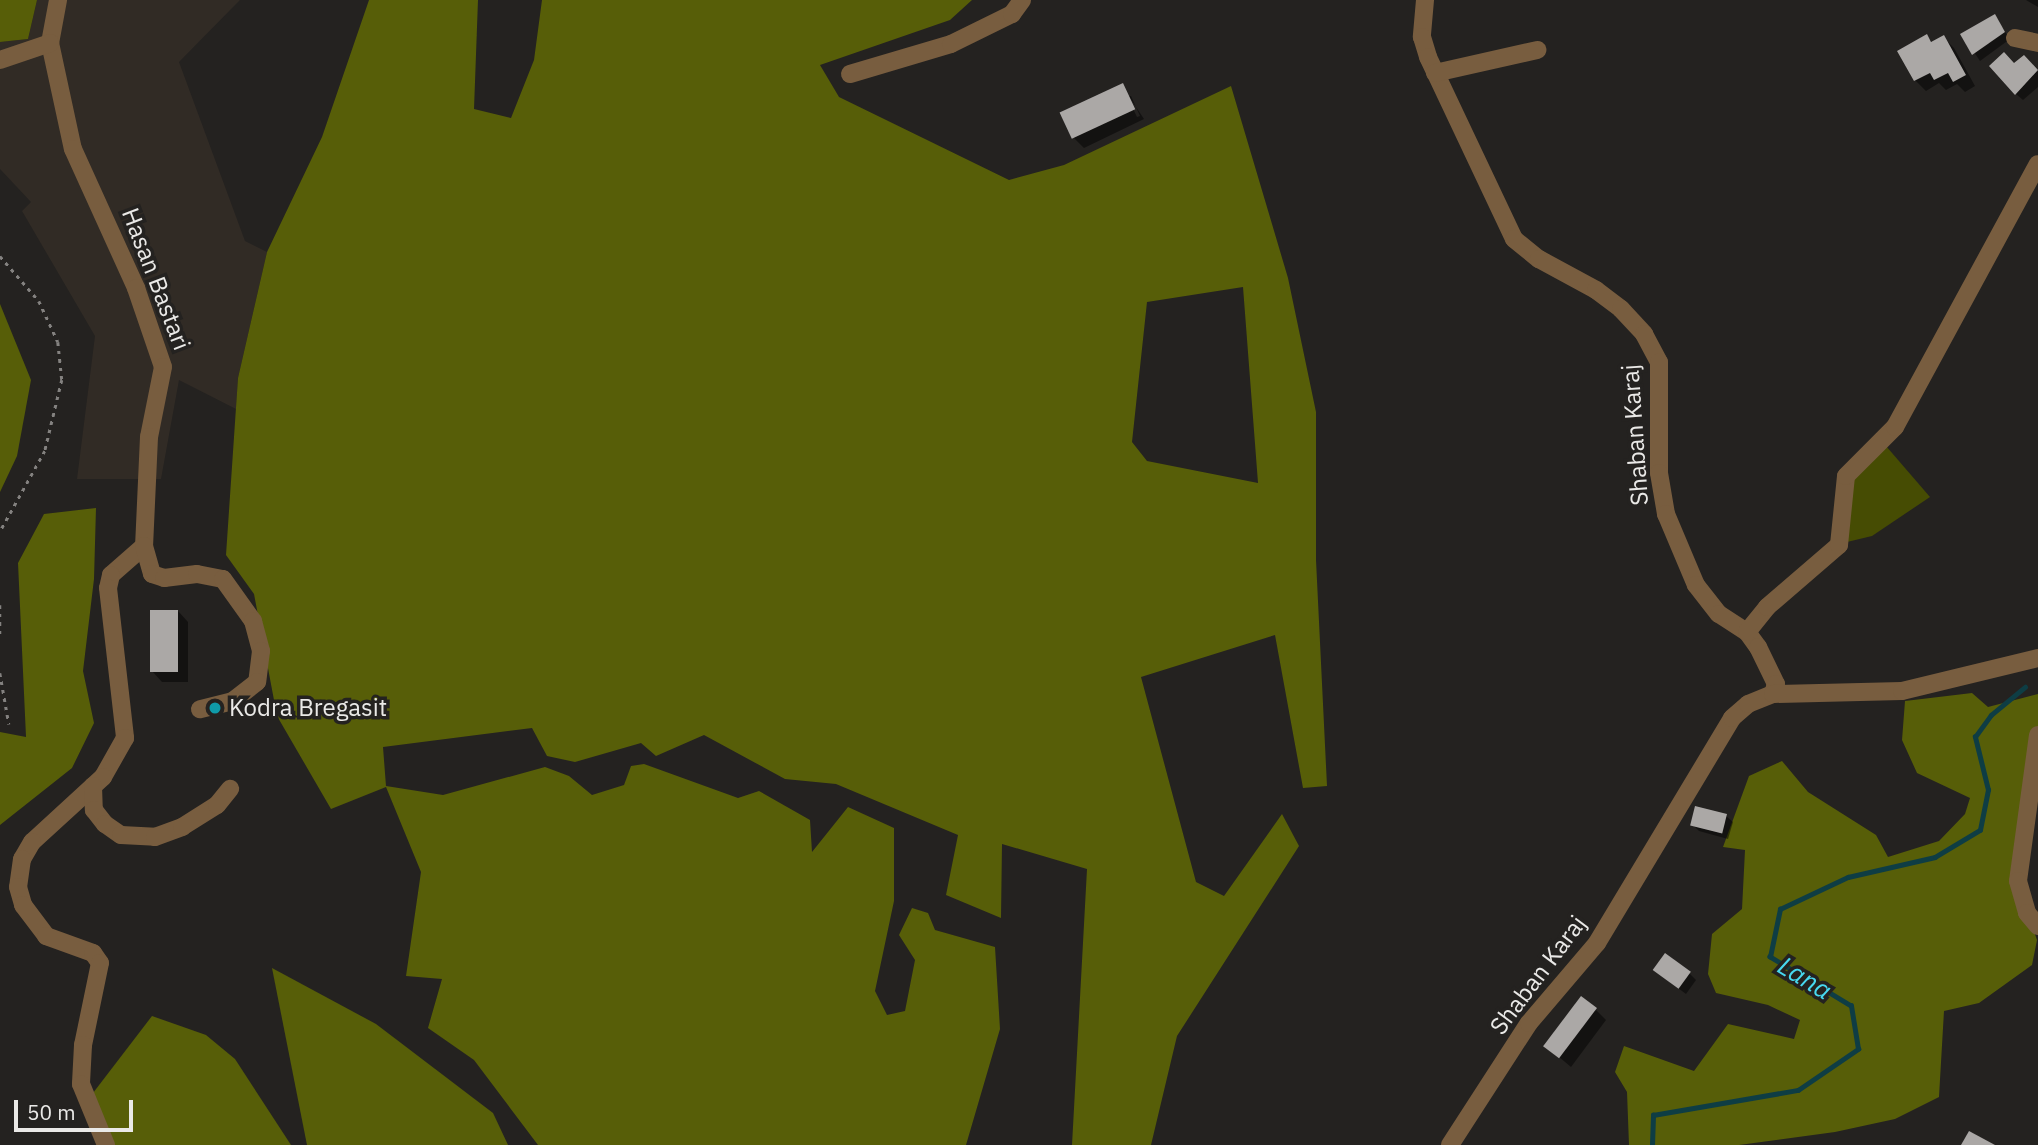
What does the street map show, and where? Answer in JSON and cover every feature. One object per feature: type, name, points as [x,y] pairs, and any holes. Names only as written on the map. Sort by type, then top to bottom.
[{"type":"street","name":"Hasan Bastari","points":[[58,0],[50,43],[73,149],[103,209],[161,356],[163,380],[149,437],[144,546]]},
{"type":"street","points":[[850,74],[951,44],[1012,14],[1022,0]]},
{"type":"street","name":"Shaban Karaj","points":[[1424,0],[1422,37],[1435,73],[1514,239],[1539,259],[1596,289],[1644,334],[1659,362],[1659,473],[1666,514],[1696,585],[1719,614],[1747,632],[1772,670],[1776,684],[1773,694],[1748,704],[1732,718],[1597,943],[1529,1023],[1450,1145]]},
{"type":"street","points":[[2015,38],[2038,43]]},
{"type":"street","points":[[0,60],[50,43]]},
{"type":"street","points":[[1435,73],[1537,50]]},
{"type":"street","points":[[1747,632],[1767,607],[1839,545],[1846,476],[1895,427],[2038,164]]},
{"type":"street","points":[[106,1145],[81,1084],[83,1045],[100,963],[93,953],[46,936],[23,905],[18,887],[22,859],[32,842],[111,767],[126,733],[107,598],[109,580],[144,546],[152,574],[164,578],[197,574],[223,579],[253,621],[261,651],[257,682],[233,701],[200,709]]},
{"type":"street","points":[[1773,694],[1902,691],[2038,658]]},
{"type":"street","points":[[2038,735],[2018,881],[2027,913],[2038,926]]},
{"type":"street","points":[[93,786],[94,810],[105,824],[121,835],[155,837],[205,812],[230,789]]},
{"type":"path","points":[[0,256],[38,301],[58,342],[62,380],[44,451],[0,532]]},
{"type":"path","points":[[0,605],[0,638]]},
{"type":"path","points":[[0,673],[9,724]]},
{"type":"shaded area","points":[[37,0],[240,0],[179,62],[245,241],[267,252],[238,378],[236,409],[179,380],[161,479],[77,479],[95,336],[22,211],[31,202],[0,169],[0,42],[28,39]]},
{"type":"green space","points":[[0,0],[37,0],[28,39],[0,42]]},
{"type":"green space","points":[[369,0],[478,0],[474,109],[511,118],[534,60],[542,0],[972,0],[950,20],[820,65],[839,97],[1009,180],[1064,165],[1231,86],[1288,278],[1316,412],[1316,560],[1327,786],[1303,788],[1275,635],[1141,677],[1196,882],[1224,896],[1282,814],[1299,846],[1177,1036],[1151,1145],[1072,1145],[1087,869],[1002,844],[1001,918],[946,895],[958,835],[836,784],[785,779],[704,735],[656,756],[641,743],[575,762],[547,756],[532,728],[383,747],[386,786],[443,795],[545,767],[569,776],[592,795],[624,785],[631,766],[644,764],[738,798],[759,791],[810,820],[812,852],[848,807],[894,828],[894,901],[875,991],[887,1015],[905,1011],[915,960],[899,935],[912,908],[928,913],[935,930],[995,947],[1000,1029],[966,1145],[538,1145],[474,1060],[428,1028],[442,979],[406,976],[421,872],[386,787],[331,809],[277,716],[254,594],[226,555],[238,378],[267,252],[322,137]],"holes":[[[1243,287],[1258,483],[1147,461],[1132,442],[1147,302]]]},
{"type":"green space","points":[[0,304],[31,380],[17,456],[0,492]]},
{"type":"green space","points":[[1886,446],[1930,497],[1872,536],[1847,542],[1854,478]]},
{"type":"green space","points":[[96,508],[94,579],[83,671],[94,723],[72,768],[0,825],[0,732],[26,737],[18,563],[44,514]]},
{"type":"green space","points":[[1972,693],[1988,707],[2038,694],[2038,759],[2018,885],[2037,940],[2032,965],[1979,1003],[1944,1011],[1939,1097],[1895,1119],[1835,1132],[1739,1145],[1629,1145],[1627,1092],[1615,1072],[1624,1046],[1694,1071],[1728,1024],[1794,1039],[1800,1020],[1768,1005],[1716,993],[1708,974],[1712,934],[1742,909],[1745,850],[1723,847],[1749,776],[1782,761],[1808,792],[1876,835],[1888,857],[1939,841],[1965,814],[1970,798],[1917,773],[1902,740],[1905,701]]},
{"type":"green space","points":[[272,968],[376,1024],[493,1113],[508,1145],[307,1145]]},
{"type":"green space","points":[[152,1016],[206,1035],[235,1059],[291,1145],[113,1145],[93,1093]]},
{"type":"building","points":[[1995,14],[2005,32],[1972,55],[1960,34]]},
{"type":"building","points":[[1927,34],[1931,42],[1944,35],[1966,75],[1953,82],[1948,73],[1934,80],[1930,73],[1914,81],[1897,51]]},
{"type":"building","points":[[2004,52],[2014,63],[2024,55],[2038,70],[2015,95],[1989,66]]},
{"type":"building","points":[[1123,83],[1135,109],[1072,139],[1060,113]]},
{"type":"building","points":[[150,610],[178,610],[178,672],[150,672]]},
{"type":"building","points":[[1695,806],[1727,814],[1722,833],[1690,825]]},
{"type":"building","points":[[1665,953],[1691,972],[1679,989],[1653,970]]},
{"type":"building","points":[[1581,996],[1597,1008],[1559,1058],[1543,1046]]},
{"type":"building","points":[[1969,1131],[1995,1145],[1961,1145]]},
{"type":"waterway","name":"Lana","points":[[1652,1145],[1653,1115],[1798,1090],[1858,1049],[1851,1006],[1770,957],[1780,909],[1848,877],[1935,857],[1980,830],[1988,790],[1975,737],[1991,715],[2025,687]]},
{"type":"place","name":"Kodra Bregasit","points":[[215,708]]}]
